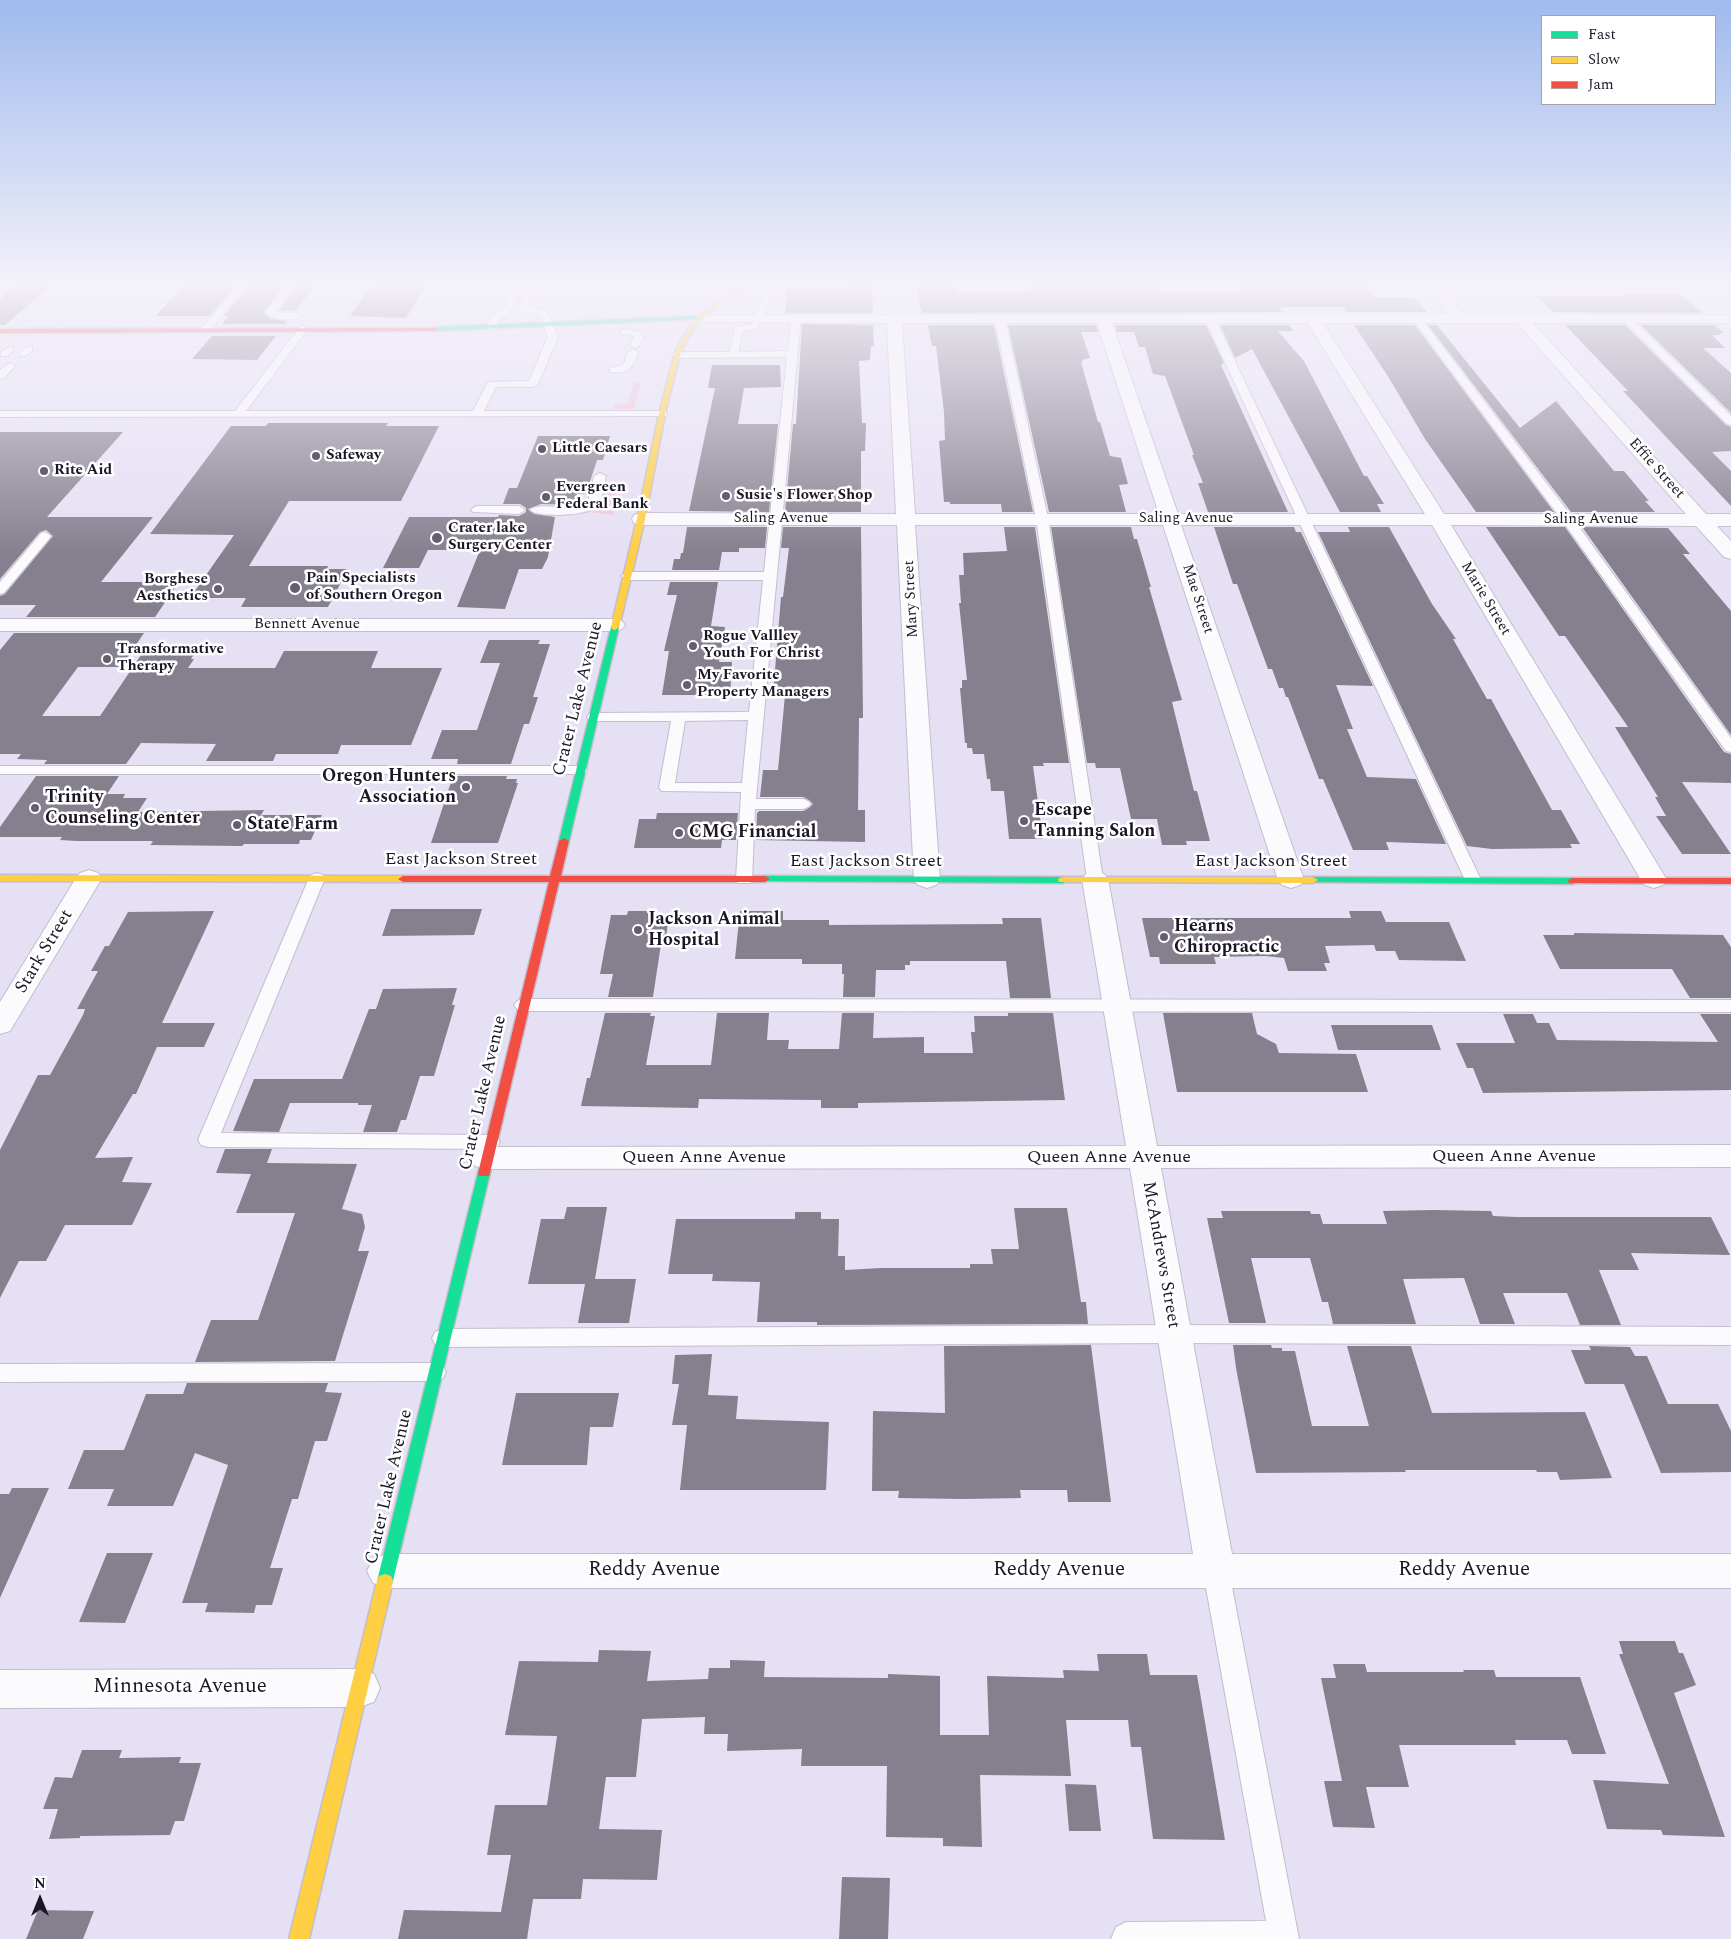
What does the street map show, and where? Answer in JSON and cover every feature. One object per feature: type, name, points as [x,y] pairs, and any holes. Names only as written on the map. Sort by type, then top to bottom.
[{"type":"main road","name":"Crater Lake Avenue","points":[[299,1939],[594,717],[641,519],[672,373]]},
{"type":"main road","name":"East Jackson Street","points":[[0,878],[1731,881]]},
{"type":"street","name":"Mary Street","points":[[898,373],[927,880]]},
{"type":"street","name":"Mae Street","points":[[1121,373],[1291,880]]},
{"type":"street","name":"Marie Street","points":[[1347,373],[1438,520],[1654,880]]},
{"type":"street","name":"Effie Street","points":[[1570,373],[1731,553]]},
{"type":"street","name":"Saling Avenue","points":[[641,519],[1731,520]]},
{"type":"street","name":"Bennett Avenue","points":[[0,625],[615,625]]},
{"type":"street","name":"Stark Street","points":[[4,1013],[90,878]]},
{"type":"street","name":"McAndrews Street","points":[[1095,879],[1216,1571]]},
{"type":"street","name":"Queen Anne Avenue","points":[[488,1150],[1143,1158],[1731,1156]]},
{"type":"street","name":"Reddy Avenue","points":[[388,1570],[1731,1570]]},
{"type":"street","name":"Minnesota Avenue","points":[[0,1688],[359,1688]]},
{"type":"lane","points":[[238,414],[269,373]]},
{"type":"lane","points":[[477,414],[492,384],[533,384],[537,373]]},
{"type":"lane","points":[[744,880],[748,804],[789,373]]},
{"type":"lane","points":[[1011,373],[1042,518],[1095,879]]},
{"type":"lane","points":[[1235,373],[1473,880]]},
{"type":"lane","points":[[1458,373],[1568,520],[1731,748]]},
{"type":"lane","points":[[1682,373],[1731,422]]},
{"type":"lane","points":[[0,414],[662,414]]},
{"type":"lane","points":[[536,510],[576,510],[590,507],[593,504],[600,476]]},
{"type":"lane","points":[[477,510],[519,510]]},
{"type":"lane","points":[[0,590],[45,536]]},
{"type":"lane","points":[[627,576],[770,576]]},
{"type":"lane","points":[[594,717],[756,716]]},
{"type":"lane","points":[[680,717],[667,788],[750,787]]},
{"type":"lane","points":[[0,770],[580,770]]},
{"type":"lane","points":[[748,804],[802,804]]},
{"type":"lane","points":[[317,878],[208,1140],[488,1150]]},
{"type":"lane","points":[[523,1005],[1731,1006]]},
{"type":"lane","points":[[443,1338],[1174,1334],[1731,1336]]},
{"type":"lane","points":[[0,1373],[435,1372]]},
{"type":"lane","points":[[1126,1939],[1126,1937],[1284,1938],[1216,1571]]},
{"type":"shaded area","points":[[634,382],[642,382],[634,409],[613,409],[614,404],[628,403]]},
{"type":"shaded area","points":[[602,493],[617,493],[613,515],[590,512],[596,511],[600,506]]},
{"type":"building","points":[[711,373],[780,373],[781,387],[744,388],[738,424],[778,424],[769,512],[689,511],[715,388],[708,388]]},
{"type":"building","points":[[799,373],[860,373],[862,423],[866,423],[865,451],[861,451],[861,512],[785,512],[793,424],[796,424]]},
{"type":"building","points":[[939,373],[1004,373],[1033,512],[1002,512],[1001,504],[950,504],[950,502],[944,502],[939,441],[945,440]]},
{"type":"building","points":[[1019,373],[1084,373],[1110,456],[1121,458],[1128,484],[1119,485],[1126,512],[1049,512]]},
{"type":"building","points":[[1225,373],[1288,512],[1208,512],[1198,483],[1203,483],[1165,376],[1153,374]]},
{"type":"building","points":[[1265,373],[1311,373],[1364,476],[1367,476],[1384,504],[1377,504],[1381,512],[1340,512]]},
{"type":"building","points":[[1386,373],[1451,373],[1554,512],[1476,512],[1425,439]]},
{"type":"building","points":[[1465,373],[1476,373],[1520,428],[1556,401],[1614,471],[1624,471],[1649,501],[1645,501],[1655,512],[1571,512]]},
{"type":"building","points":[[1611,373],[1674,373],[1726,425],[1731,427],[1731,451],[1712,452],[1731,471],[1731,506],[1623,391],[1628,391]]},
{"type":"building","points":[[1691,373],[1731,373],[1731,413]]},
{"type":"building","points":[[268,423],[388,423],[386,426],[439,426],[401,501],[289,501],[249,566],[328,566],[327,569],[348,569],[328,607],[241,607],[246,598],[190,598],[234,535],[150,534],[231,426],[266,426]]},
{"type":"building","points":[[0,432],[123,432],[47,517],[153,517],[101,582],[179,582],[155,617],[26,617],[36,605],[0,605],[0,596],[5,594],[53,536],[46,530],[40,532],[0,579]]},
{"type":"building","points":[[538,436],[610,436],[603,460],[597,460],[586,494],[577,494],[573,505],[541,504],[528,509],[534,514],[555,517],[548,557],[542,569],[519,569],[505,609],[457,607],[480,550],[428,550],[419,568],[383,568],[409,517],[498,517],[499,515],[519,516],[526,512],[526,508],[520,504],[503,504],[509,488],[517,488]]},
{"type":"building","points":[[687,527],[767,527],[765,548],[739,548],[739,552],[722,552],[719,570],[672,570],[674,559],[680,559],[681,553],[683,553]]},
{"type":"building","points":[[783,527],[861,527],[863,718],[859,718],[858,810],[865,810],[865,842],[756,840],[757,813],[759,811],[803,811],[813,804],[803,797],[760,797],[763,770],[778,770],[785,695],[773,695],[781,597],[783,597],[789,548],[781,548]]},
{"type":"building","points":[[1004,527],[1035,527],[1069,763],[1043,763],[1044,766],[1033,766],[1043,839],[1009,839],[1004,791],[991,791],[990,779],[987,779],[984,754],[973,754],[972,748],[967,748],[967,743],[965,743],[960,688],[962,688],[962,680],[967,680],[959,603],[961,603],[959,575],[964,575],[963,553],[1007,551]]},
{"type":"building","points":[[1051,527],[1131,527],[1134,539],[1137,539],[1182,700],[1172,702],[1194,791],[1197,791],[1210,841],[1186,841],[1187,845],[1162,845],[1157,819],[1131,819],[1120,768],[1096,768],[1095,763],[1087,763]]},
{"type":"building","points":[[1214,527],[1294,527],[1296,532],[1301,532],[1373,686],[1336,685],[1353,729],[1347,729],[1367,777],[1416,779],[1446,844],[1386,842],[1389,850],[1353,850],[1323,779],[1319,779],[1288,697],[1286,697],[1283,688],[1279,688],[1272,669],[1268,669],[1237,584],[1233,584]]},
{"type":"building","points":[[1348,527],[1389,527],[1432,604],[1456,639],[1453,639],[1487,699],[1491,699],[1552,810],[1561,810],[1580,844],[1570,844],[1572,848],[1492,849],[1467,846],[1318,532],[1350,532]]},
{"type":"building","points":[[1486,527],[1565,527],[1724,752],[1731,754],[1731,783],[1682,782],[1731,854],[1682,854],[1656,816],[1666,816],[1655,797],[1658,797],[1615,727],[1628,727],[1565,636],[1559,636]]},
{"type":"building","points":[[1582,527],[1668,528],[1690,554],[1683,554],[1731,611],[1731,735]]},
{"type":"building","points":[[670,582],[718,582],[711,626],[725,627],[719,662],[732,662],[730,695],[662,695],[669,651],[664,651],[677,595],[667,595]]},
{"type":"building","points":[[14,633],[144,633],[121,667],[78,667],[42,716],[100,716],[147,646],[199,646],[188,668],[275,668],[284,651],[378,651],[371,668],[442,668],[411,745],[341,745],[338,754],[276,754],[273,761],[206,761],[216,744],[141,743],[126,764],[44,764],[47,760],[17,759],[21,754],[0,754],[0,650]]},
{"type":"building","points":[[489,640],[540,640],[538,644],[550,644],[533,697],[538,697],[529,724],[524,724],[511,764],[457,764],[458,759],[431,759],[442,730],[477,730],[500,663],[480,663]]},
{"type":"building","points":[[36,776],[119,776],[107,794],[125,794],[123,798],[147,798],[138,812],[264,810],[261,815],[322,815],[311,840],[300,840],[299,844],[244,844],[242,846],[150,845],[153,842],[60,840],[62,837],[0,837],[0,827]]},
{"type":"building","points":[[453,776],[507,776],[506,779],[517,779],[516,783],[518,783],[498,843],[431,843]]},
{"type":"building","name":"CMG Financial","points":[[657,813],[738,813],[736,840],[722,840],[721,848],[634,848],[639,819],[656,819]]},
{"type":"building","points":[[391,909],[482,909],[474,935],[382,936]]},
{"type":"building","points":[[214,911],[162,1023],[215,1023],[204,1047],[157,1047],[136,1094],[133,1094],[95,1158],[133,1157],[122,1182],[152,1183],[132,1225],[65,1225],[46,1261],[19,1261],[0,1298],[0,1150],[38,1075],[50,1075],[83,1015],[85,1009],[77,1009],[98,971],[91,971],[105,946],[109,946],[128,912]]},
{"type":"building","name":"Jackson Animal Hospital","points":[[628,911],[655,911],[654,916],[669,916],[665,944],[661,944],[653,997],[608,997],[613,974],[600,974],[611,915],[627,915]]},
{"type":"building","points":[[740,911],[783,911],[783,920],[829,920],[829,925],[1003,924],[1002,918],[1041,918],[1051,998],[1010,998],[1006,961],[910,961],[910,965],[905,965],[905,970],[876,970],[875,997],[843,997],[844,974],[842,974],[842,964],[802,964],[802,959],[735,959]]},
{"type":"building","points":[[1349,911],[1381,911],[1386,922],[1449,922],[1466,961],[1399,960],[1395,951],[1376,951],[1374,945],[1325,946],[1330,963],[1324,963],[1327,971],[1288,971],[1284,958],[1265,956],[1214,957],[1216,964],[1160,964],[1159,957],[1150,957],[1142,918],[1351,918]]},
{"type":"building","points":[[1574,933],[1723,935],[1731,947],[1731,998],[1690,998],[1672,969],[1560,969],[1543,935],[1574,935]]},
{"type":"building","points":[[457,988],[452,1005],[455,1005],[434,1076],[420,1076],[406,1120],[401,1120],[397,1132],[363,1132],[372,1105],[358,1105],[358,1103],[290,1103],[279,1132],[233,1131],[254,1079],[342,1079],[369,1009],[376,1009],[383,989]]},
{"type":"building","points":[[605,1013],[651,1013],[650,1016],[655,1016],[646,1065],[711,1065],[717,1013],[769,1013],[767,1040],[789,1040],[788,1049],[839,1049],[842,1013],[874,1013],[873,1038],[924,1037],[924,1053],[973,1053],[971,1032],[975,1032],[974,1016],[1008,1016],[1008,1013],[1053,1013],[1065,1100],[858,1103],[858,1108],[821,1108],[821,1100],[699,1099],[698,1108],[581,1106],[587,1078],[590,1078]]},
{"type":"building","points":[[1163,1013],[1252,1013],[1257,1034],[1276,1044],[1279,1053],[1356,1054],[1368,1092],[1177,1092]]},
{"type":"building","points":[[1503,1014],[1533,1014],[1537,1023],[1549,1023],[1557,1040],[1718,1042],[1700,1014],[1731,1014],[1731,1090],[1483,1093],[1473,1068],[1467,1068],[1456,1043],[1515,1043]]},
{"type":"building","points":[[1331,1025],[1432,1025],[1441,1050],[1338,1050]]},
{"type":"building","points":[[225,1149],[272,1149],[267,1163],[357,1164],[342,1209],[362,1214],[365,1227],[358,1251],[369,1251],[335,1361],[195,1362],[211,1320],[258,1320],[295,1213],[236,1213],[251,1174],[216,1173]]},
{"type":"building","points":[[567,1207],[607,1207],[595,1279],[636,1279],[629,1323],[578,1323],[585,1284],[528,1284],[541,1219],[564,1219]]},
{"type":"building","points":[[1014,1208],[1067,1208],[1081,1302],[1086,1302],[1088,1324],[817,1325],[817,1322],[757,1322],[760,1282],[712,1281],[713,1274],[668,1274],[676,1219],[795,1219],[795,1212],[821,1212],[821,1219],[839,1219],[838,1256],[845,1256],[845,1270],[970,1268],[970,1264],[993,1264],[991,1249],[1019,1249]]},
{"type":"building","points":[[1221,1211],[1310,1211],[1311,1214],[1320,1214],[1323,1224],[1387,1224],[1383,1211],[1491,1211],[1493,1216],[1516,1217],[1711,1217],[1730,1255],[1631,1253],[1639,1270],[1599,1270],[1621,1325],[1580,1325],[1567,1293],[1503,1293],[1515,1324],[1480,1324],[1464,1278],[1403,1279],[1416,1324],[1333,1324],[1328,1302],[1322,1302],[1310,1258],[1251,1258],[1266,1323],[1229,1323],[1207,1218],[1223,1218]]},
{"type":"building","points":[[1091,1345],[1111,1502],[1068,1502],[1067,1490],[1020,1490],[1021,1498],[964,1499],[898,1498],[899,1491],[872,1491],[873,1411],[945,1413],[944,1346]]},
{"type":"building","points":[[1233,1345],[1271,1345],[1272,1348],[1282,1348],[1282,1351],[1295,1351],[1312,1426],[1369,1426],[1347,1346],[1411,1346],[1432,1413],[1585,1412],[1612,1478],[1560,1480],[1557,1472],[1537,1472],[1536,1470],[1256,1473]]},
{"type":"building","points":[[1589,1346],[1630,1347],[1635,1356],[1647,1356],[1668,1404],[1718,1404],[1731,1431],[1731,1472],[1661,1473],[1624,1384],[1585,1384],[1571,1350],[1591,1350]]},
{"type":"building","points":[[712,1354],[708,1395],[738,1396],[736,1419],[829,1422],[826,1490],[680,1490],[687,1425],[672,1425],[679,1384],[672,1384],[675,1355]]},
{"type":"building","points":[[187,1383],[328,1383],[325,1392],[342,1393],[327,1441],[315,1441],[298,1499],[292,1499],[270,1568],[283,1568],[272,1605],[256,1605],[254,1613],[205,1612],[208,1603],[182,1603],[228,1465],[195,1453],[173,1506],[107,1506],[114,1489],[68,1489],[84,1450],[124,1450],[146,1394],[183,1394]]},
{"type":"building","points":[[516,1393],[619,1393],[613,1427],[590,1427],[587,1465],[502,1465]]},
{"type":"building","points":[[12,1488],[49,1488],[0,1598],[0,1494],[9,1494]]},
{"type":"building","points":[[107,1553],[153,1553],[125,1623],[79,1622]]},
{"type":"building","points":[[1619,1641],[1675,1641],[1679,1653],[1683,1653],[1696,1685],[1674,1693],[1725,1837],[1663,1835],[1661,1830],[1607,1829],[1593,1780],[1669,1784],[1619,1654],[1623,1654]]},
{"type":"building","points":[[599,1650],[651,1651],[647,1681],[708,1679],[709,1668],[730,1668],[730,1660],[765,1661],[764,1677],[888,1678],[888,1674],[940,1676],[940,1735],[989,1735],[987,1676],[1064,1678],[1063,1670],[1099,1671],[1097,1654],[1147,1654],[1150,1675],[1197,1675],[1225,1840],[1153,1839],[1141,1747],[1131,1747],[1128,1720],[1066,1720],[1071,1776],[980,1775],[982,1847],[943,1846],[943,1838],[886,1837],[887,1766],[801,1766],[802,1749],[727,1751],[728,1734],[704,1734],[705,1717],[642,1719],[636,1777],[606,1777],[599,1829],[662,1830],[657,1880],[583,1879],[581,1899],[533,1899],[527,1939],[398,1939],[404,1910],[501,1912],[511,1855],[487,1855],[495,1805],[547,1805],[557,1736],[505,1735],[519,1661],[598,1662]]},
{"type":"building","points":[[1333,1664],[1365,1664],[1367,1672],[1464,1672],[1463,1670],[1494,1670],[1496,1677],[1580,1677],[1606,1754],[1572,1754],[1567,1740],[1515,1740],[1516,1745],[1399,1745],[1409,1787],[1366,1787],[1375,1828],[1333,1827],[1324,1781],[1342,1781],[1321,1678],[1336,1678]]},
{"type":"building","points":[[82,1750],[122,1750],[119,1758],[181,1757],[179,1763],[201,1763],[184,1821],[175,1821],[170,1835],[80,1836],[80,1838],[49,1839],[58,1809],[43,1809],[55,1777],[72,1778]]},
{"type":"building","points":[[1065,1784],[1096,1785],[1101,1831],[1069,1831]]},
{"type":"building","points":[[842,1877],[890,1878],[888,1939],[839,1939]]},
{"type":"building","points":[[38,1910],[94,1911],[83,1939],[26,1939]]},
{"type":"traffic: fast","points":[[564,841],[615,627]]},
{"type":"traffic: fast","points":[[765,879],[1063,880]]},
{"type":"traffic: fast","points":[[1313,880],[1573,881]]},
{"type":"traffic: fast","points":[[385,1581],[484,1173]]},
{"type":"traffic: slow","points":[[615,627],[641,519],[662,414],[672,373]]},
{"type":"traffic: slow","points":[[0,878],[403,879]]},
{"type":"traffic: slow","points":[[1063,880],[1313,880]]},
{"type":"traffic: slow","points":[[299,1939],[385,1581]]},
{"type":"traffic: jam","points":[[484,1173],[564,841]]},
{"type":"traffic: jam","points":[[403,879],[765,879]]},
{"type":"traffic: jam","points":[[1573,881],[1731,881]]},
{"type":"place","name":"Little Caesars","points":[[542,449]]},
{"type":"place","name":"Safeway","points":[[316,456]]},
{"type":"place","name":"Rite Aid","points":[[44,471]]},
{"type":"place","name":"Susie's Flower Shop","points":[[726,496]]},
{"type":"place","name":"Evergreen Federal Bank","points":[[546,497]]},
{"type":"place","name":"Crater lake Surgery Center","points":[[437,538]]},
{"type":"place","name":"Pain Specialists of Southern Oregon","points":[[295,588]]},
{"type":"place","name":"Borghese Aesthetics","points":[[218,589]]},
{"type":"place","name":"Rogue Vallley Youth For Christ","points":[[693,646]]},
{"type":"place","name":"Transformative Therapy","points":[[107,659]]},
{"type":"place","name":"My Favorite Property Managers","points":[[687,685]]},
{"type":"place","name":"Oregon Hunters Association","points":[[466,787]]},
{"type":"place","name":"Trinity Counseling Center","points":[[35,808]]},
{"type":"place","name":"Escape Tanning Salon","points":[[1024,821]]},
{"type":"place","name":"State Farm","points":[[237,825]]},
{"type":"place","name":"CMG Financial","points":[[679,833]]},
{"type":"place","name":"Jackson Animal Hospital","points":[[638,930]]},
{"type":"place","name":"Hearns Chiropractic","points":[[1164,937]]}]
